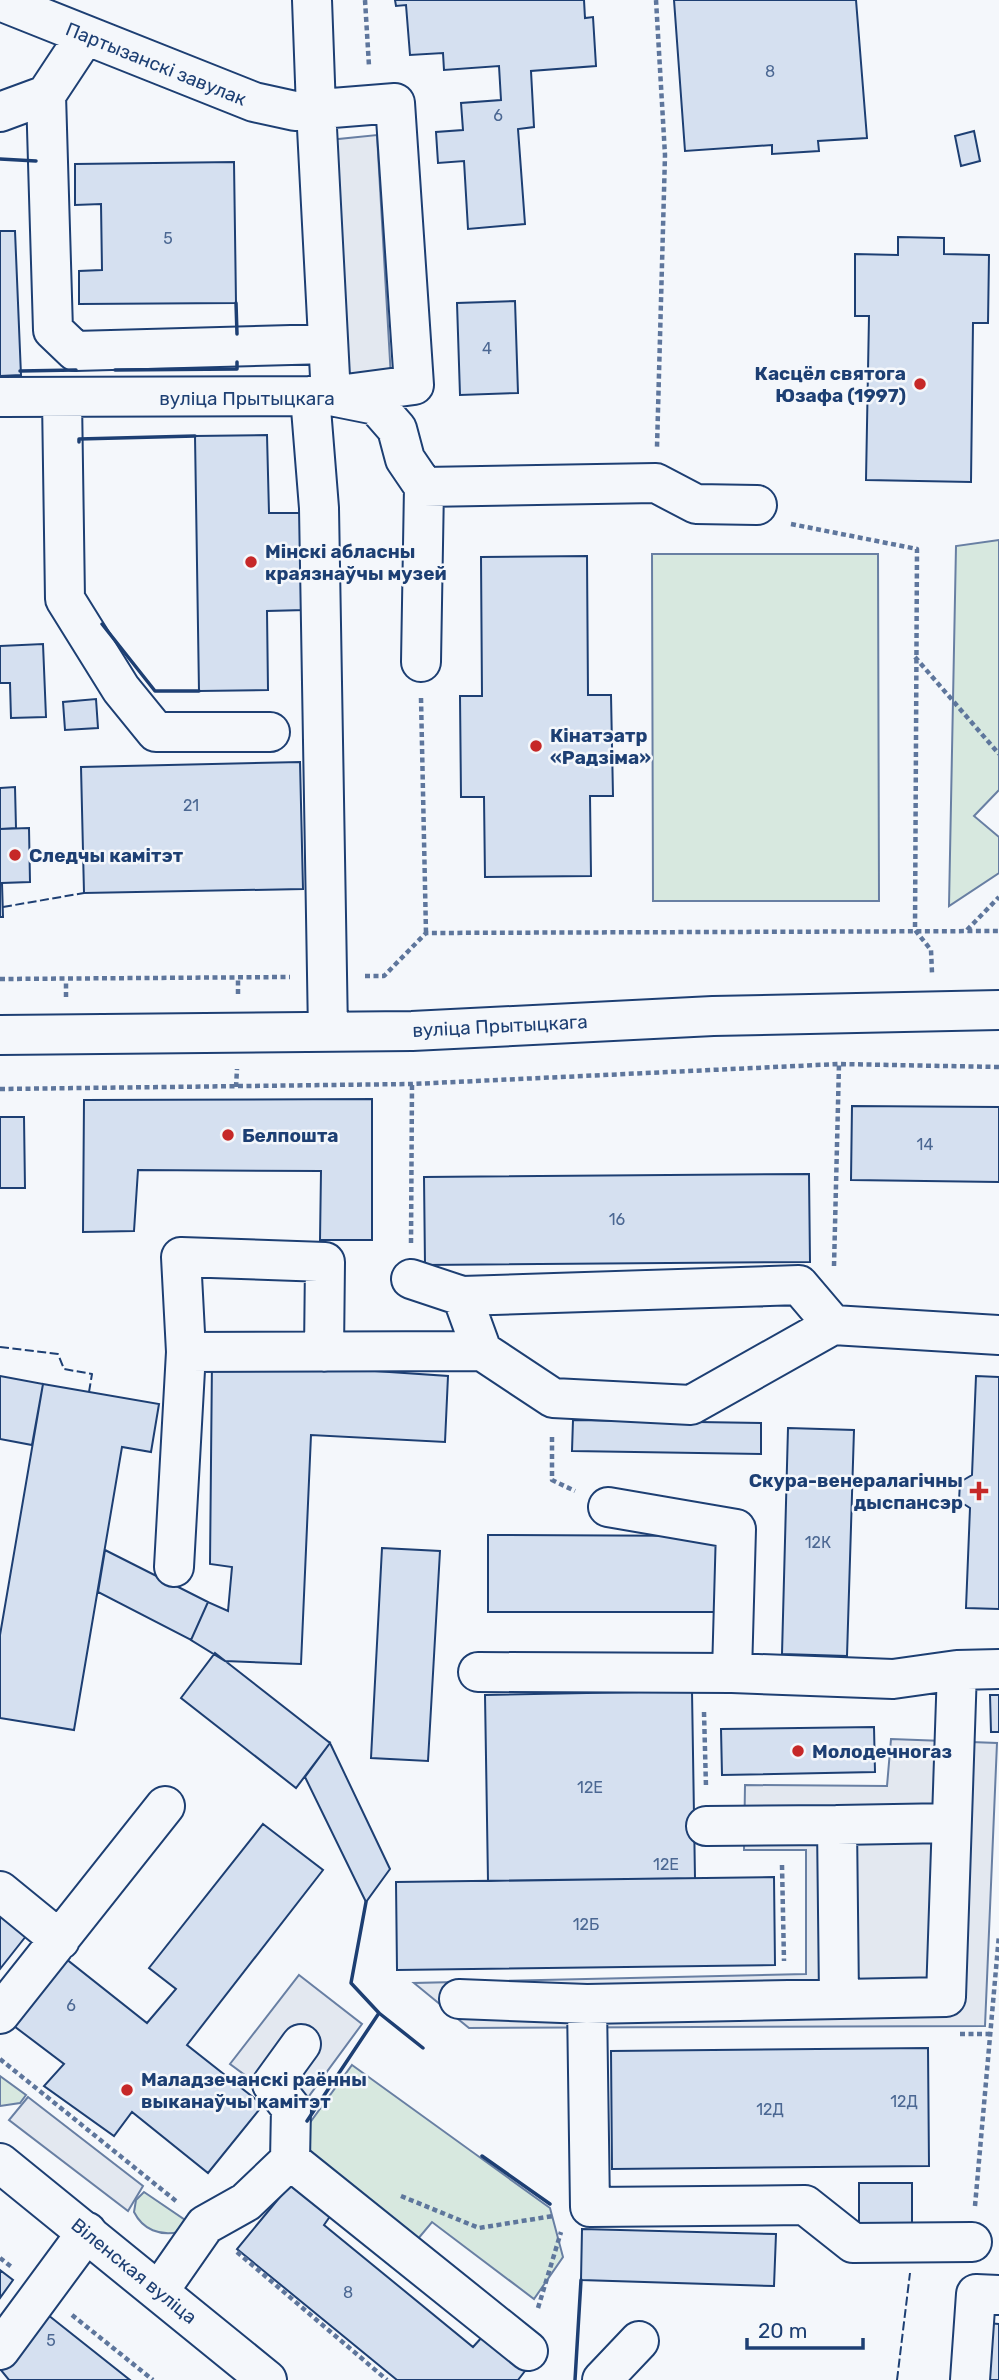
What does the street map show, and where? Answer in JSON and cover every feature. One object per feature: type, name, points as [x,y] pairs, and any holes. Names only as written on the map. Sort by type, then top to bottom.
[{"type":"street","points":[[312,0],[328,344],[320,396],[319,508],[328,1032]]},
{"type":"street","name":"Партызанскі завулак","points":[[0,1],[254,102],[295,111],[394,103],[414,384],[320,396]]},
{"type":"street","points":[[85,36],[46,95],[53,330],[75,351],[328,344]]},
{"type":"street","points":[[0,112],[46,95]]},
{"type":"street","name":"вуліца Прытыцкага","points":[[0,397],[62,399],[320,396],[376,405],[397,429],[405,459],[424,487]]},
{"type":"street","points":[[62,399],[65,599],[121,689],[156,732],[270,732]]},
{"type":"street","points":[[421,663],[424,487],[656,482],[696,504],[757,505]]},
{"type":"street","name":"вуліца Прытыцкага","points":[[0,1035],[328,1032],[933,1010],[999,1010]]},
{"type":"street","points":[[174,1567],[186,1352],[181,1257],[325,1262],[324,1352]]},
{"type":"street","points":[[411,1279],[462,1296],[799,1285],[833,1325]]},
{"type":"street","points":[[462,1296],[482,1351]]},
{"type":"street","points":[[186,1352],[482,1351],[552,1398],[691,1405],[833,1325],[999,1335]]},
{"type":"street","points":[[608,1507],[736,1529],[732,1673]]},
{"type":"street","points":[[478,1672],[732,1673],[893,1679],[999,1669]]},
{"type":"street","points":[[459,1999],[587,2004],[946,1997],[957,1671]]},
{"type":"street","points":[[0,2014],[165,1806]]},
{"type":"street","points":[[706,1826],[951,1824]]},
{"type":"street","points":[[837,1825],[839,1997]]},
{"type":"street","points":[[0,1891],[60,1940]]},
{"type":"street","points":[[587,2004],[590,2207],[805,2205],[853,2242],[972,2242]]},
{"type":"street","points":[[159,2291],[205,2225],[246,2202],[290,2160],[291,2108],[272,2084],[301,2044]]},
{"type":"street","points":[[290,2160],[528,2351]]},
{"type":"street","name":"Віленская вуліца","points":[[0,2163],[267,2380]]},
{"type":"street","points":[[0,2350],[87,2232]]},
{"type":"street","points":[[970,2380],[976,2294],[999,2295]]},
{"type":"street","points":[[602,2380],[639,2341]]},
{"type":"path","points":[[656,0],[665,155],[656,482]]},
{"type":"path","points":[[790,524],[917,549],[915,930],[931,950],[933,1010]]},
{"type":"path","points":[[915,656],[999,754]]},
{"type":"path","points":[[421,663],[426,933]]},
{"type":"path","points":[[966,930],[999,897]]},
{"type":"path","points":[[682,930],[999,931]]},
{"type":"path","points":[[0,1089],[412,1084],[839,1064],[999,1066]]},
{"type":"path","points":[[833,1325],[839,1064]]},
{"type":"path","points":[[411,1279],[412,1084]]},
{"type":"path","points":[[552,1398],[552,1480],[608,1507]]},
{"type":"path","points":[[972,2242],[999,1935]]},
{"type":"path","points":[[392,2193],[479,2228],[567,2214]]},
{"type":"path","points":[[528,2351],[532,2325],[563,2226]]},
{"type":"path","points":[[63,2307],[153,2380]]},
{"type":"shaded area","points":[[377,135],[391,378],[344,382],[329,140]]},
{"type":"shaded area","points":[[999,540],[999,790],[974,816],[999,837],[999,873],[949,906],[956,546]]},
{"type":"shaded area","points":[[652,554],[878,554],[879,901],[653,901]]},
{"type":"shaded area","points":[[891,1739],[997,1743],[985,2026],[469,2028],[414,1983],[806,1974],[806,1850],[744,1850],[745,1785],[887,1786]]},
{"type":"shaded area","points":[[299,1975],[362,2024],[309,2096],[277,2099],[230,2064]]},
{"type":"shaded area","points":[[352,2065],[550,2208],[563,2257],[534,2299],[432,2222],[417,2240],[304,2154],[301,2135]]},
{"type":"shaded area","points":[[0,2076],[26,2095],[20,2103],[0,2106]]},
{"type":"shaded area","points":[[28,2097],[143,2186],[128,2211],[9,2120]]},
{"type":"shaded area","points":[[144,2192],[188,2222],[179,2232],[172,2233],[147,2227],[134,2212],[136,2200]]},
{"type":"building","points":[[395,0],[584,0],[585,18],[593,17],[596,66],[531,71],[534,127],[518,129],[525,224],[468,229],[464,161],[438,163],[436,132],[463,130],[461,103],[501,100],[499,66],[444,70],[443,53],[410,55],[406,5],[396,6]]},
{"type":"building","points":[[674,0],[856,0],[867,138],[818,141],[819,151],[772,154],[772,145],[685,151]]},
{"type":"building","points":[[974,131],[980,161],[961,166],[955,136]]},
{"type":"building","points":[[234,162],[236,303],[79,304],[79,271],[102,270],[101,204],[75,205],[75,164]]},
{"type":"building","points":[[0,231],[15,231],[21,375],[0,376]]},
{"type":"building","name":"Касцёл святога Юзафа (1997)","points":[[898,237],[944,238],[944,254],[989,255],[988,323],[973,323],[971,482],[866,480],[869,316],[855,316],[855,254],[898,255]]},
{"type":"building","points":[[515,301],[518,393],[460,395],[457,303]]},
{"type":"building","name":"Мінскі абласны краязнаўчы музей","points":[[267,435],[269,513],[300,513],[305,610],[267,611],[268,690],[199,691],[195,436]]},
{"type":"building","name":"Кінатэатр «Радзіма»","points":[[587,556],[588,695],[611,695],[613,796],[590,796],[591,876],[485,877],[484,797],[461,797],[460,696],[482,696],[481,557]]},
{"type":"building","points":[[43,644],[46,717],[11,718],[10,683],[0,683],[0,646]]},
{"type":"building","points":[[96,699],[98,728],[65,730],[63,702]]},
{"type":"building","points":[[300,762],[303,889],[84,893],[81,767]]},
{"type":"building","points":[[15,787],[16,828],[0,829],[0,788]]},
{"type":"building","name":"Следчы камітэт","points":[[29,828],[30,882],[2,883],[3,917],[0,917],[0,829]]},
{"type":"building","name":"Белпошта","points":[[372,1099],[372,1240],[320,1240],[321,1171],[138,1170],[134,1231],[83,1232],[84,1100]]},
{"type":"building","points":[[852,1106],[999,1107],[999,1182],[851,1180]]},
{"type":"building","points":[[0,1117],[24,1117],[25,1188],[0,1188]]},
{"type":"building","points":[[809,1174],[810,1262],[425,1265],[424,1177]]},
{"type":"building","points":[[212,1360],[448,1376],[445,1442],[311,1435],[301,1664],[225,1661],[191,1640],[208,1602],[228,1611],[232,1567],[210,1564]]},
{"type":"building","points":[[0,1376],[43,1384],[32,1445],[0,1439]]},
{"type":"building","name":"Скура-венералагічны дыспансэр","points":[[976,1376],[999,1377],[999,1609],[966,1608],[970,1508],[959,1501],[960,1482],[972,1475]]},
{"type":"building","points":[[43,1384],[159,1404],[151,1452],[122,1447],[74,1730],[0,1718],[0,1635]]},
{"type":"building","points":[[573,1420],[761,1423],[761,1454],[572,1451]]},
{"type":"building","points":[[788,1428],[854,1430],[847,1656],[782,1654]]},
{"type":"building","points":[[488,1535],[717,1536],[717,1612],[488,1612]]},
{"type":"building","points":[[382,1548],[440,1551],[428,1761],[371,1758]]},
{"type":"building","points":[[105,1550],[208,1602],[191,1640],[98,1592]]},
{"type":"building","points":[[215,1653],[330,1743],[296,1788],[181,1698]]},
{"type":"building","points":[[692,1691],[695,1878],[488,1881],[485,1695]]},
{"type":"building","points":[[990,1695],[999,1695],[999,1732],[991,1732]]},
{"type":"building","name":"Молодечногаз","points":[[874,1727],[875,1772],[722,1775],[721,1729]]},
{"type":"building","points":[[330,1743],[390,1869],[366,1902],[305,1777]]},
{"type":"building","points":[[263,1824],[323,1870],[187,2045],[263,2105],[208,2173],[132,2112],[114,2136],[44,2086],[64,2064],[6,2020],[61,1955],[147,2023],[176,1989],[149,1968]]},
{"type":"building","points":[[774,1877],[775,1965],[397,1970],[396,1882]]},
{"type":"building","points":[[0,1906],[30,1931],[0,1969]]},
{"type":"building","points":[[928,2048],[929,2166],[612,2169],[611,2051]]},
{"type":"building","points":[[294,2180],[333,2212],[324,2225],[473,2347],[483,2336],[525,2371],[518,2380],[397,2380],[237,2249]]},
{"type":"building","points":[[859,2183],[912,2183],[912,2230],[859,2231]]},
{"type":"building","points":[[582,2229],[776,2234],[774,2286],[581,2280]]},
{"type":"building","points":[[0,2270],[13,2280],[0,2298]]},
{"type":"building","points":[[43,2311],[130,2380],[9,2380],[0,2369]]},
{"type":"building","points":[[987,2323],[999,2324],[999,2380],[983,2380]]},
{"type":"fence","points":[[3,907],[84,893]]},
{"type":"fence","points":[[0,1347],[58,1354],[64,1369],[92,1374],[89,1392]]},
{"type":"fence","points":[[897,2380],[910,2273]]},
{"type":"wall","points":[[0,159],[36,161]]},
{"type":"wall","points":[[236,303],[237,334]]},
{"type":"wall","points":[[115,370],[237,369],[237,362]]},
{"type":"wall","points":[[20,371],[76,370]]},
{"type":"wall","points":[[79,442],[79,439],[195,436]]},
{"type":"wall","points":[[102,624],[155,691],[199,691]]},
{"type":"wall","points":[[307,2121],[379,2013],[351,1983],[366,1902]]},
{"type":"wall","points":[[379,2013],[423,2048]]},
{"type":"wall","points":[[482,2156],[550,2204]]},
{"type":"wall","points":[[575,2380],[581,2280]]},
{"type":"place","name":"Касцёл святога Юзафа (1997)","points":[[920,384]]},
{"type":"place","name":"Мінскі абласны краязнаўчы музей","points":[[251,562]]},
{"type":"place","name":"Кінатэатр «Радзіма»","points":[[536,746]]},
{"type":"place","name":"Следчы камітэт","points":[[15,855]]},
{"type":"place","name":"Белпошта","points":[[228,1135]]},
{"type":"place","name":"Скура-венералагічны дыспансэр","points":[[979,1491]]},
{"type":"place","name":"Молодечногаз","points":[[798,1751]]},
{"type":"place","name":"Маладзечанскі раённы выканаўчы камітэт","points":[[127,2090]]}]
